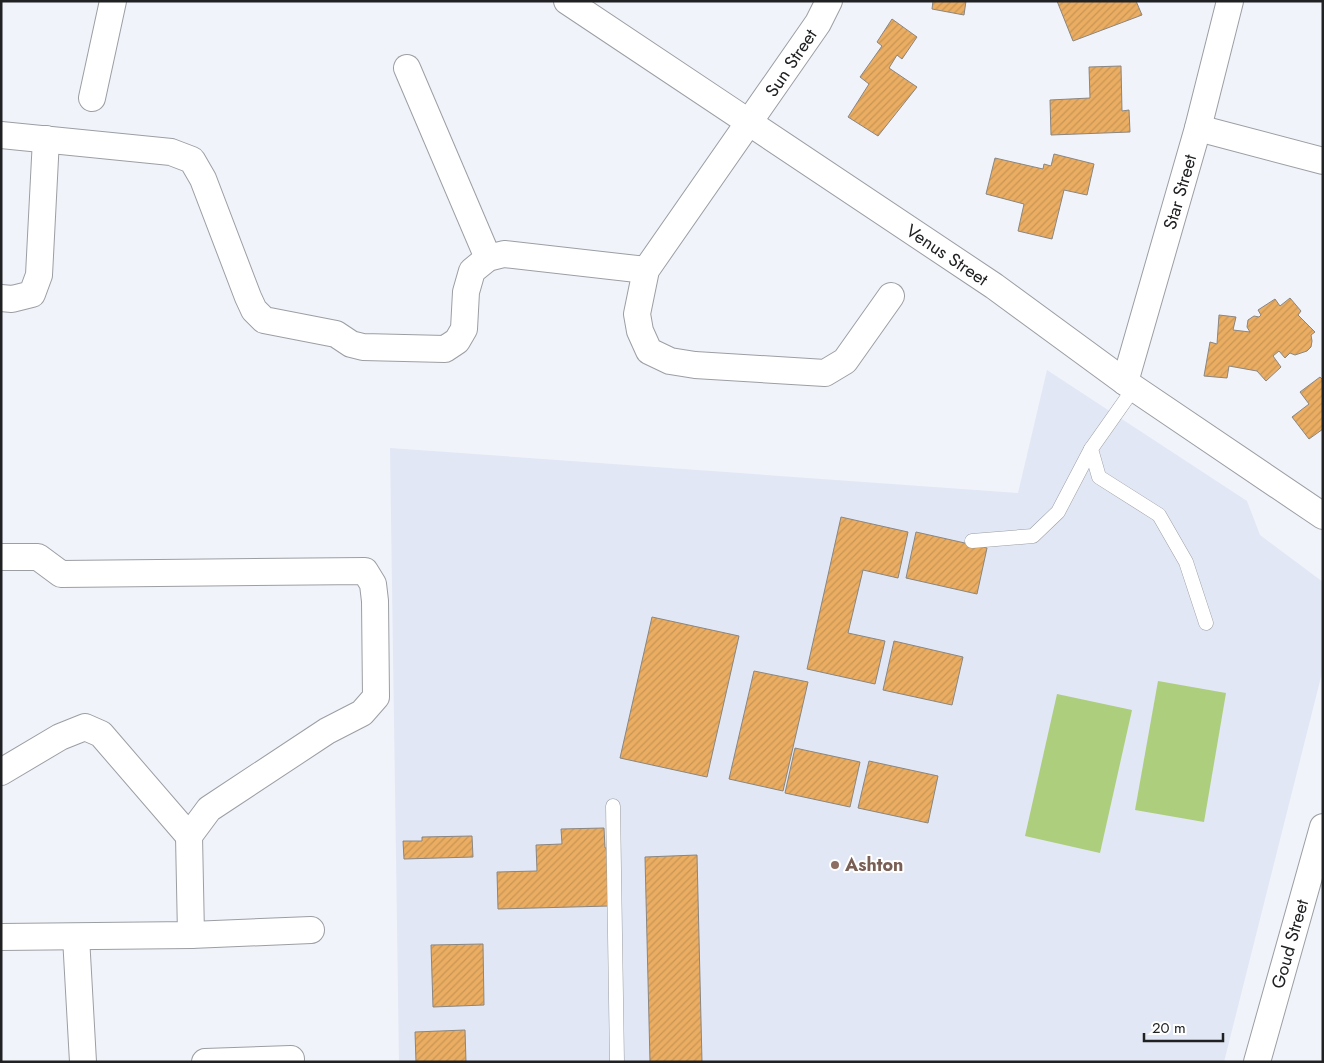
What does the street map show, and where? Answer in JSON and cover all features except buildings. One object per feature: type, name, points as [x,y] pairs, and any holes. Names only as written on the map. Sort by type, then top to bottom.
[{"type":"street","points":[[92,98],[113,1]]},
{"type":"street","name":"Venus Street","points":[[567,1],[994,286],[1129,385],[1323,516]]},
{"type":"street","name":"Sun Street","points":[[646,270],[818,23],[829,1]]},
{"type":"street","name":"Star Street","points":[[1129,385],[1230,1]]},
{"type":"street","points":[[407,68],[488,258]]},
{"type":"street","points":[[1198,128],[1323,161]]},
{"type":"street","points":[[1,135],[170,152],[192,160],[203,179],[254,310],[264,320],[336,334],[357,346],[445,348],[457,341],[464,329],[466,292],[472,271],[488,258],[504,254],[646,270],[637,314],[640,331],[649,351],[670,361],[696,365],[825,373],[845,361],[891,296]]},
{"type":"street","points":[[1,298],[12,299],[32,294],[39,275],[46,139]]},
{"type":"street","points":[[1,557],[38,557],[61,574],[365,572],[373,584],[375,602],[376,697],[362,713],[327,731],[209,808],[189,836],[191,935]]},
{"type":"street","points":[[1,772],[60,737],[85,727],[101,734],[189,836]]},
{"type":"street","name":"Goud Street","points":[[1257,1062],[1323,827]]},
{"type":"street","points":[[1,937],[191,935],[311,930]]},
{"type":"street","points":[[76,937],[83,1062]]},
{"type":"street","points":[[205,1062],[291,1059]]},
{"type":"lane","points":[[972,541],[1033,536],[1058,512],[1091,449],[1129,385]]},
{"type":"lane","points":[[1091,449],[1099,477],[1159,515],[1186,562],[1206,623]]},
{"type":"lane","points":[[613,806],[617,1062]]},
{"type":"shaded area","name":"Ashton","points":[[1047,370],[1247,501],[1260,535],[1323,582],[1323,669],[1224,1062],[399,1062],[390,448],[1018,493]]},
{"type":"green space","points":[[1158,681],[1226,693],[1204,822],[1135,810]]},
{"type":"green space","points":[[1057,694],[1132,710],[1100,853],[1025,836]]},
{"type":"place","name":"Ashton","points":[[835,865]]}]
